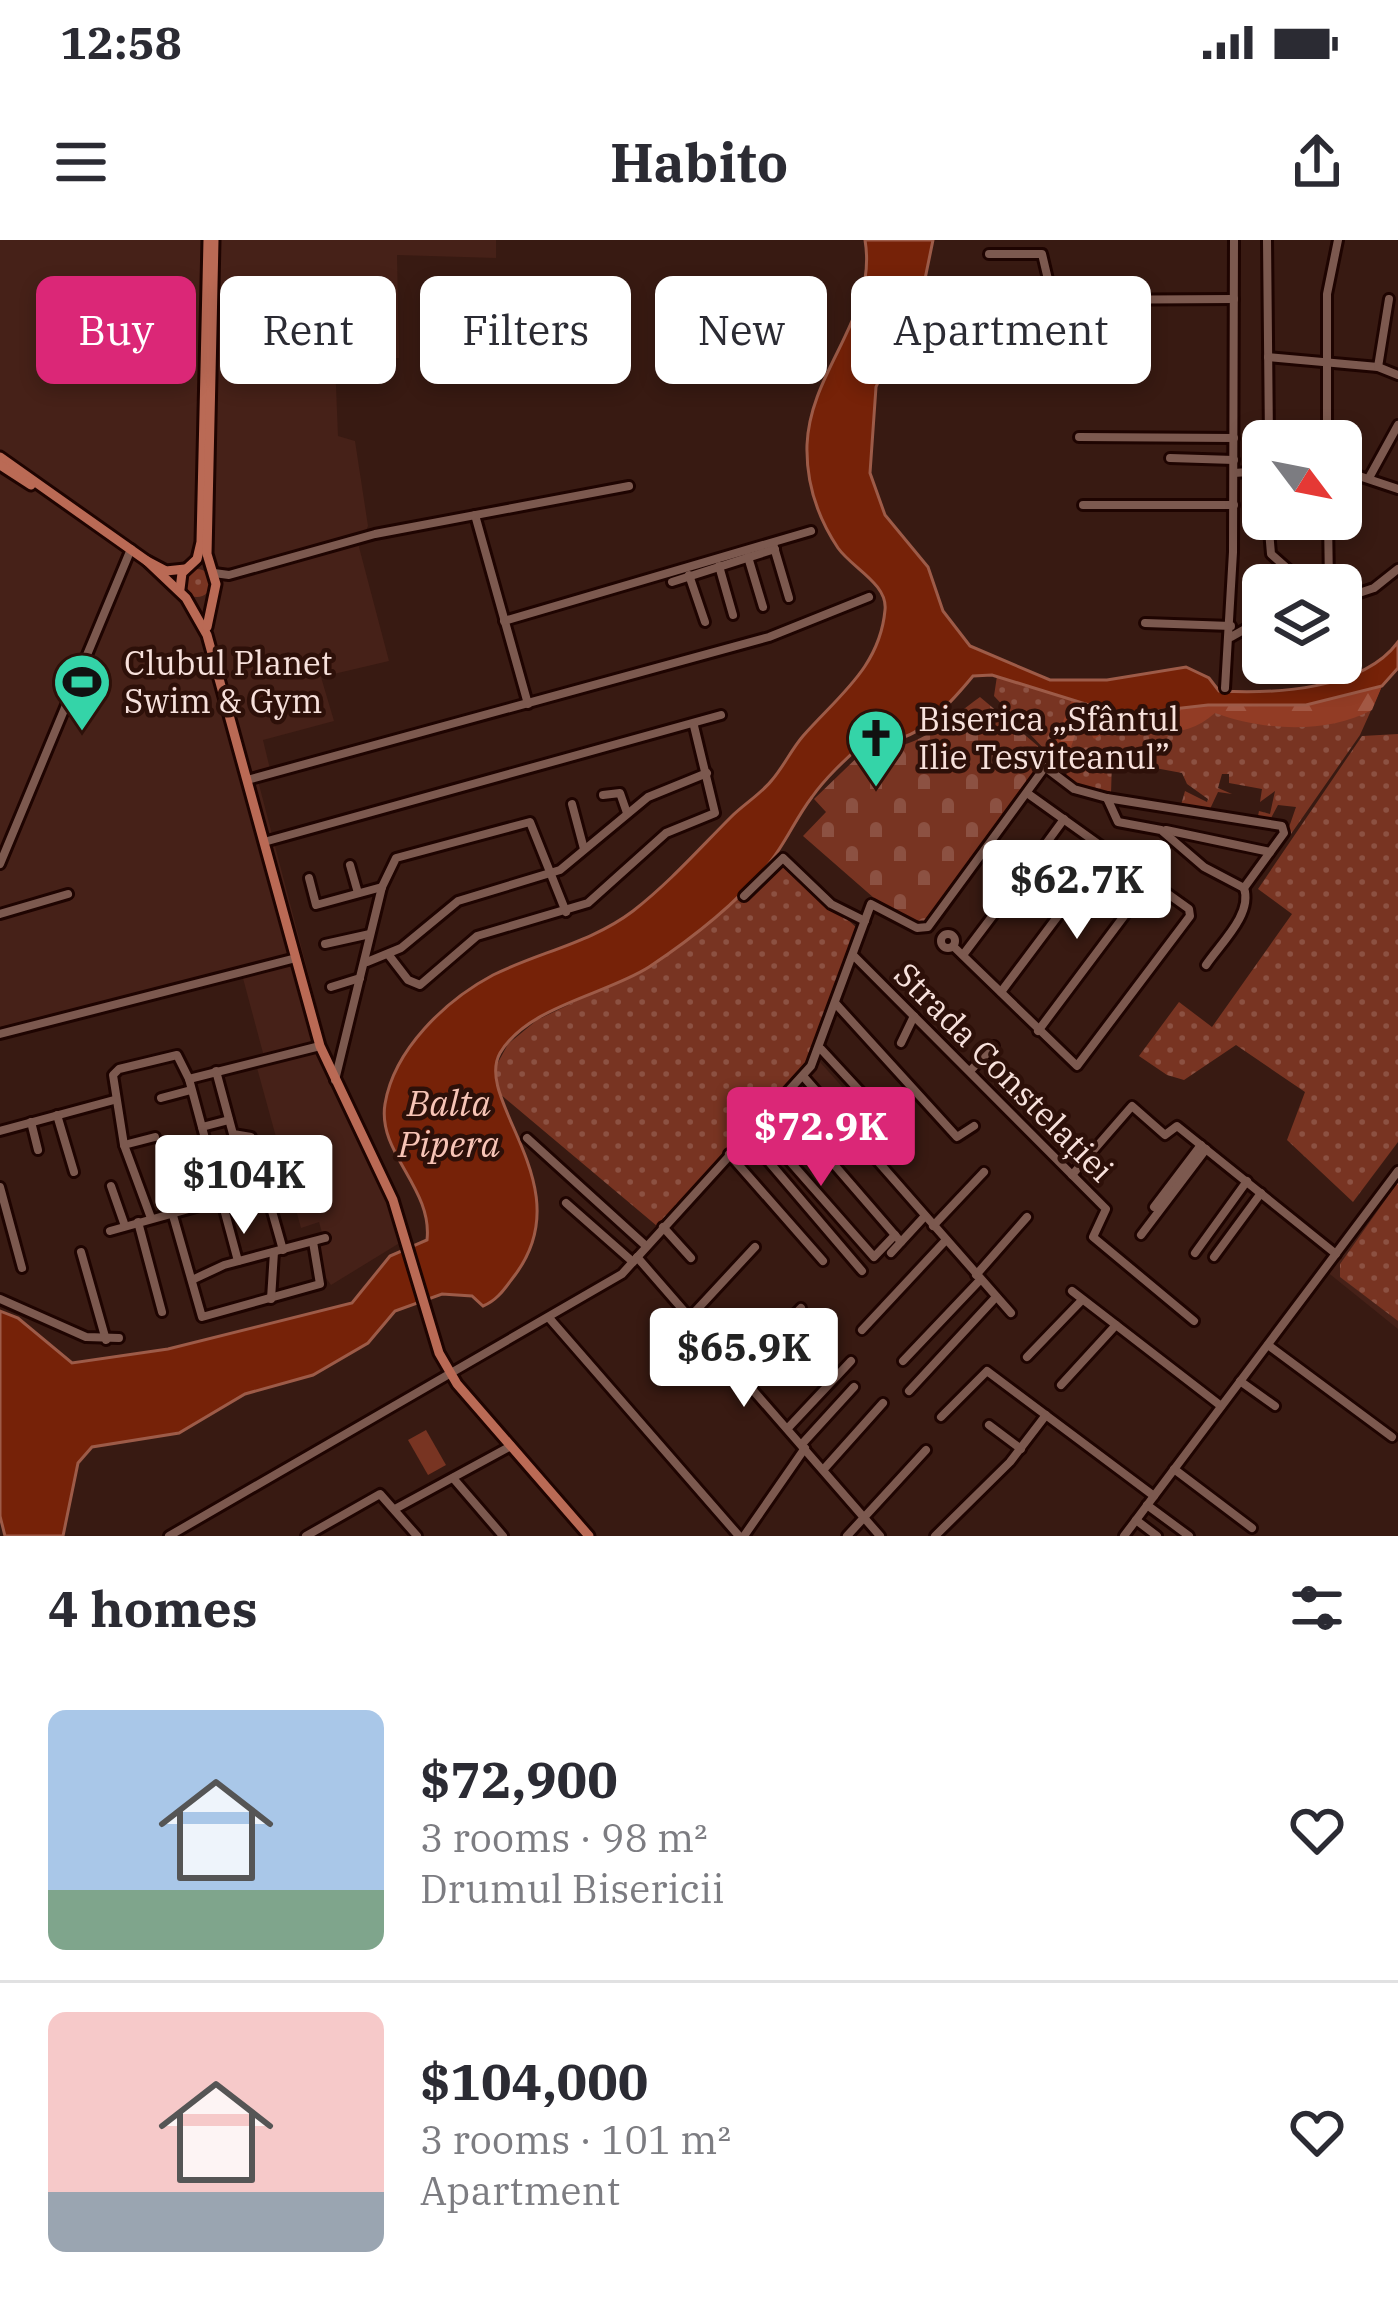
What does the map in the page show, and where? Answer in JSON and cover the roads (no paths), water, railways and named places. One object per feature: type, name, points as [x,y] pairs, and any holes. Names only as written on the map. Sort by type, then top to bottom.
[{"type":"main road","points":[[211,240],[201,542],[179,584],[207,634],[320,1046],[392,1200],[451,1375],[590,1536]]},
{"type":"main road","points":[[207,634],[213,592],[211,240]]},
{"type":"main road","points":[[0,461],[131,549],[184,596],[202,601],[213,592]]},
{"type":"main road","points":[[147,561],[166,571],[188,566],[212,571]]},
{"type":"street","points":[[1226,688],[1234,505],[1234,240]]},
{"type":"street","points":[[1267,240],[1269,420]]},
{"type":"street","points":[[1326,420],[1327,294],[1338,240]]},
{"type":"street","points":[[989,254],[1042,254],[1051,292],[1062,300],[1234,299]]},
{"type":"street","points":[[1378,367],[1389,299]]},
{"type":"street","points":[[1268,357],[1378,367],[1398,375]]},
{"type":"street","points":[[1370,476],[1398,425]]},
{"type":"street","points":[[1079,437],[1234,438]]},
{"type":"street","points":[[1169,458],[1234,460]]},
{"type":"street","points":[[1234,473],[1242,472]]},
{"type":"street","points":[[1362,474],[1398,489]]},
{"type":"street","points":[[212,571],[229,575],[376,534],[629,486]]},
{"type":"street","points":[[1083,505],[1234,505]]},
{"type":"street","points":[[475,514],[528,704]]},
{"type":"street","points":[[504,621],[688,572],[811,531]]},
{"type":"street","points":[[774,545],[789,598]]},
{"type":"street","points":[[0,864],[131,549]]},
{"type":"street","points":[[747,554],[763,607]]},
{"type":"street","points":[[718,563],[733,615]]},
{"type":"street","points":[[1362,592],[1398,568]]},
{"type":"street","points":[[672,582],[688,572]]},
{"type":"street","points":[[688,572],[705,622]]},
{"type":"street","points":[[213,592],[229,575]]},
{"type":"street","points":[[247,780],[770,637],[869,597]]},
{"type":"street","points":[[1145,623],[1231,631],[1242,627]]},
{"type":"street","points":[[264,842],[721,716]]},
{"type":"street","points":[[388,954],[408,980],[420,985],[477,936],[588,904],[675,827],[715,813],[694,726]]},
{"type":"street","points":[[928,927],[1047,766],[1074,790],[1282,826],[1284,833],[1244,888],[1246,900],[1238,921],[1206,965]]},
{"type":"street","points":[[365,962],[388,954],[458,901],[547,874],[659,790],[707,773]]},
{"type":"street","points":[[603,795],[620,793],[627,813]]},
{"type":"street","points":[[170,1536],[606,1287],[803,1076],[821,1048],[872,901],[916,928],[928,927],[942,937],[944,946],[953,946],[963,955],[1077,1066],[1191,911],[1027,793]]},
{"type":"street","points":[[1106,797],[1112,817],[1125,826],[1270,852]]},
{"type":"street","points":[[572,805],[584,850]]},
{"type":"street","points":[[1027,871],[1064,818]]},
{"type":"street","points":[[334,1081],[382,887],[396,858],[524,822],[535,826],[547,874],[566,912]]},
{"type":"street","points":[[1161,830],[1204,866],[1244,888]]},
{"type":"street","points":[[1001,992],[1108,849]]},
{"type":"street","points":[[744,896],[783,858],[831,904],[865,921]]},
{"type":"street","points":[[350,865],[358,893]]},
{"type":"street","points":[[309,878],[316,905],[382,887]]},
{"type":"street","points":[[1038,1031],[1150,880]]},
{"type":"street","points":[[0,914],[68,894]]},
{"type":"street","points":[[963,955],[1000,906]]},
{"type":"street","points":[[325,944],[370,934]]},
{"type":"street","name":"Strada Constelației","points":[[854,955],[1107,1211],[1093,1237],[1194,1321]]},
{"type":"street","points":[[0,1034],[296,958]]},
{"type":"street","points":[[331,987],[360,978]]},
{"type":"street","points":[[836,1004],[957,1137],[974,1126]]},
{"type":"street","points":[[901,1043],[914,1016]]},
{"type":"street","points":[[189,1079],[320,1046]]},
{"type":"street","points":[[969,1071],[994,1046]]},
{"type":"street","points":[[821,1048],[895,1129]]},
{"type":"street","points":[[151,1218],[124,1145],[113,1075],[119,1069],[177,1055],[189,1079],[238,1261]]},
{"type":"street","points":[[327,1064],[340,1060]]},
{"type":"street","points":[[216,1071],[235,1136],[251,1137],[278,1251],[271,1299]]},
{"type":"street","points":[[803,1076],[1011,1313]]},
{"type":"street","points":[[160,1098],[191,1090]]},
{"type":"street","points":[[0,1131],[114,1100]]},
{"type":"street","points":[[779,1101],[898,1239]]},
{"type":"street","points":[[1072,1175],[1109,1138],[1130,1106],[1165,1135],[1177,1126],[1336,1254]]},
{"type":"street","points":[[57,1115],[74,1172]]},
{"type":"street","points":[[202,1127],[230,1120]]},
{"type":"street","points":[[31,1122],[38,1150]]},
{"type":"street","points":[[757,1124],[875,1258],[925,1216]]},
{"type":"street","points":[[746,1135],[862,1271]]},
{"type":"street","points":[[124,1145],[155,1137]]},
{"type":"street","points":[[527,1138],[646,1246]]},
{"type":"street","points":[[1154,1208],[1204,1147]]},
{"type":"street","points":[[1141,1235],[1204,1147]]},
{"type":"street","points":[[729,1154],[823,1261]]},
{"type":"street","points":[[178,1169],[211,1159]]},
{"type":"street","points":[[1124,1536],[1398,1171]]},
{"type":"street","points":[[933,1226],[984,1172]]},
{"type":"street","points":[[1195,1252],[1246,1181]]},
{"type":"street","points":[[111,1186],[125,1226]]},
{"type":"street","points":[[0,1187],[22,1268]]},
{"type":"street","points":[[1214,1257],[1261,1193]]},
{"type":"street","points":[[110,1232],[221,1200]]},
{"type":"street","points":[[566,1203],[635,1259],[691,1316],[880,1536]]},
{"type":"street","points":[[172,1213],[202,1317],[320,1284],[313,1242]]},
{"type":"street","points":[[903,1361],[1027,1217]]},
{"type":"street","points":[[138,1222],[163,1312]]},
{"type":"street","points":[[663,1227],[691,1258]]},
{"type":"street","points":[[192,1280],[238,1261],[325,1238]]},
{"type":"street","points":[[891,1253],[898,1239]]},
{"type":"street","points":[[862,1330],[946,1240]]},
{"type":"street","points":[[691,1316],[755,1246]]},
{"type":"street","points":[[81,1252],[106,1340]]},
{"type":"street","points":[[1072,1291],[1221,1406]]},
{"type":"street","points":[[909,1391],[996,1298]]},
{"type":"street","points":[[0,1299],[68,1331],[106,1340],[119,1338]]},
{"type":"street","points":[[1027,1357],[1082,1300]]},
{"type":"street","points":[[740,1372],[801,1309]]},
{"type":"street","points":[[550,1319],[742,1536],[803,1446],[854,1388]]},
{"type":"street","points":[[1060,1385],[1116,1325]]},
{"type":"street","points":[[1267,1345],[1393,1437]]},
{"type":"street","points":[[788,1428],[851,1361]]},
{"type":"street","points":[[941,1417],[985,1370],[1154,1496]]},
{"type":"street","points":[[1240,1381],[1275,1406]]},
{"type":"street","points":[[823,1469],[883,1403]]},
{"type":"street","points":[[935,1536],[1021,1449],[1046,1415]]},
{"type":"street","points":[[989,1425],[1021,1449]]},
{"type":"street","points":[[395,1509],[511,1446]]},
{"type":"street","points":[[848,1536],[926,1450]]},
{"type":"street","points":[[1174,1469],[1252,1528]]},
{"type":"street","points":[[452,1478],[503,1536]]},
{"type":"street","points":[[306,1536],[380,1494],[416,1536]]},
{"type":"street","points":[[1147,1505],[1189,1536]]},
{"type":"street","points":[[1136,1520],[1157,1536]]},
{"type":"water","name":"Balta Pipera","points":[[865,240],[933,240],[926,276],[865,276]]},
{"type":"water","name":"Balta Pipera","points":[[851,323],[851,384],[877,384],[870,473],[885,515],[928,567],[943,611],[970,646],[1050,680],[1107,680],[1186,667],[1209,678],[1219,691],[1362,684],[1362,670],[1398,642],[1398,668],[1382,686],[1306,705],[1208,705],[1121,715],[992,675],[973,676],[915,732],[894,738],[876,731],[819,788],[767,866],[712,921],[649,967],[529,1024],[500,1053],[496,1073],[500,1095],[533,1178],[537,1210],[532,1242],[497,1297],[483,1306],[472,1296],[442,1294],[395,1311],[368,1343],[313,1375],[245,1394],[179,1433],[92,1447],[78,1463],[63,1536],[5,1536],[0,1516],[0,1311],[18,1318],[72,1363],[168,1349],[352,1303],[390,1256],[427,1240],[422,1204],[385,1122],[390,1084],[425,1028],[475,985],[600,931],[647,900],[768,785],[803,736],[866,664],[881,630],[884,601],[875,584],[838,548],[815,499],[807,459],[811,418]]},
{"type":"place","name":"Clubul Planet Swim & Gym","points":[[82,733]]},
{"type":"place","name":"Biserica „Sfântul Ilie Tesviteanul”","points":[[876,789]]}]
